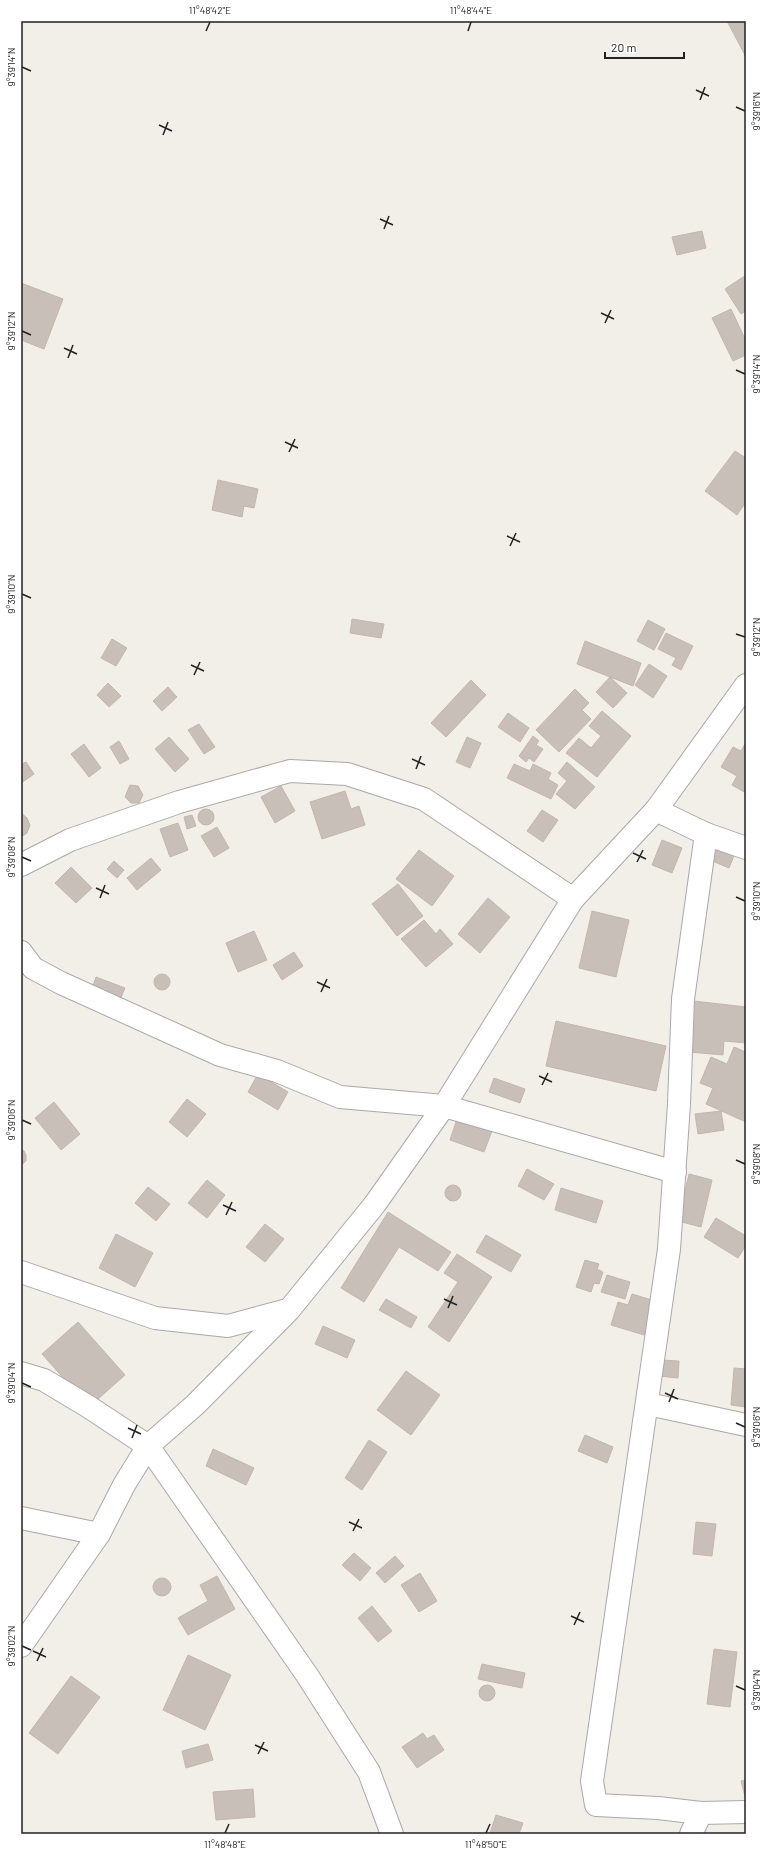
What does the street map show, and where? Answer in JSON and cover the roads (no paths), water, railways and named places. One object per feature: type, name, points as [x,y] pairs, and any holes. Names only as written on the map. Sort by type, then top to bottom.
[{"type":"street","points":[[21,1646],[99,1534],[124,1484],[148,1446],[195,1405],[289,1310],[375,1204],[444,1106],[573,900],[656,810],[746,685]]},
{"type":"street","points":[[21,865],[70,840],[179,802],[290,771],[346,774],[424,799],[573,900]]},
{"type":"street","points":[[656,810],[706,834],[746,848]]},
{"type":"street","points":[[706,834],[684,999],[679,1104],[669,1249],[648,1404],[604,1687],[592,1781],[596,1805],[658,1808],[701,1813],[746,1812]]},
{"type":"street","points":[[21,952],[33,968],[61,983],[220,1055],[277,1071],[340,1097],[444,1106],[674,1172]]},
{"type":"street","points":[[21,1272],[156,1318],[228,1326],[289,1310]]},
{"type":"street","points":[[21,1373],[44,1380],[89,1407],[148,1446],[306,1675],[368,1772],[392,1834]]},
{"type":"street","points":[[648,1404],[746,1425]]},
{"type":"street","points":[[21,1518],[99,1534]]},
{"type":"street","points":[[691,1834],[701,1813]]}]
